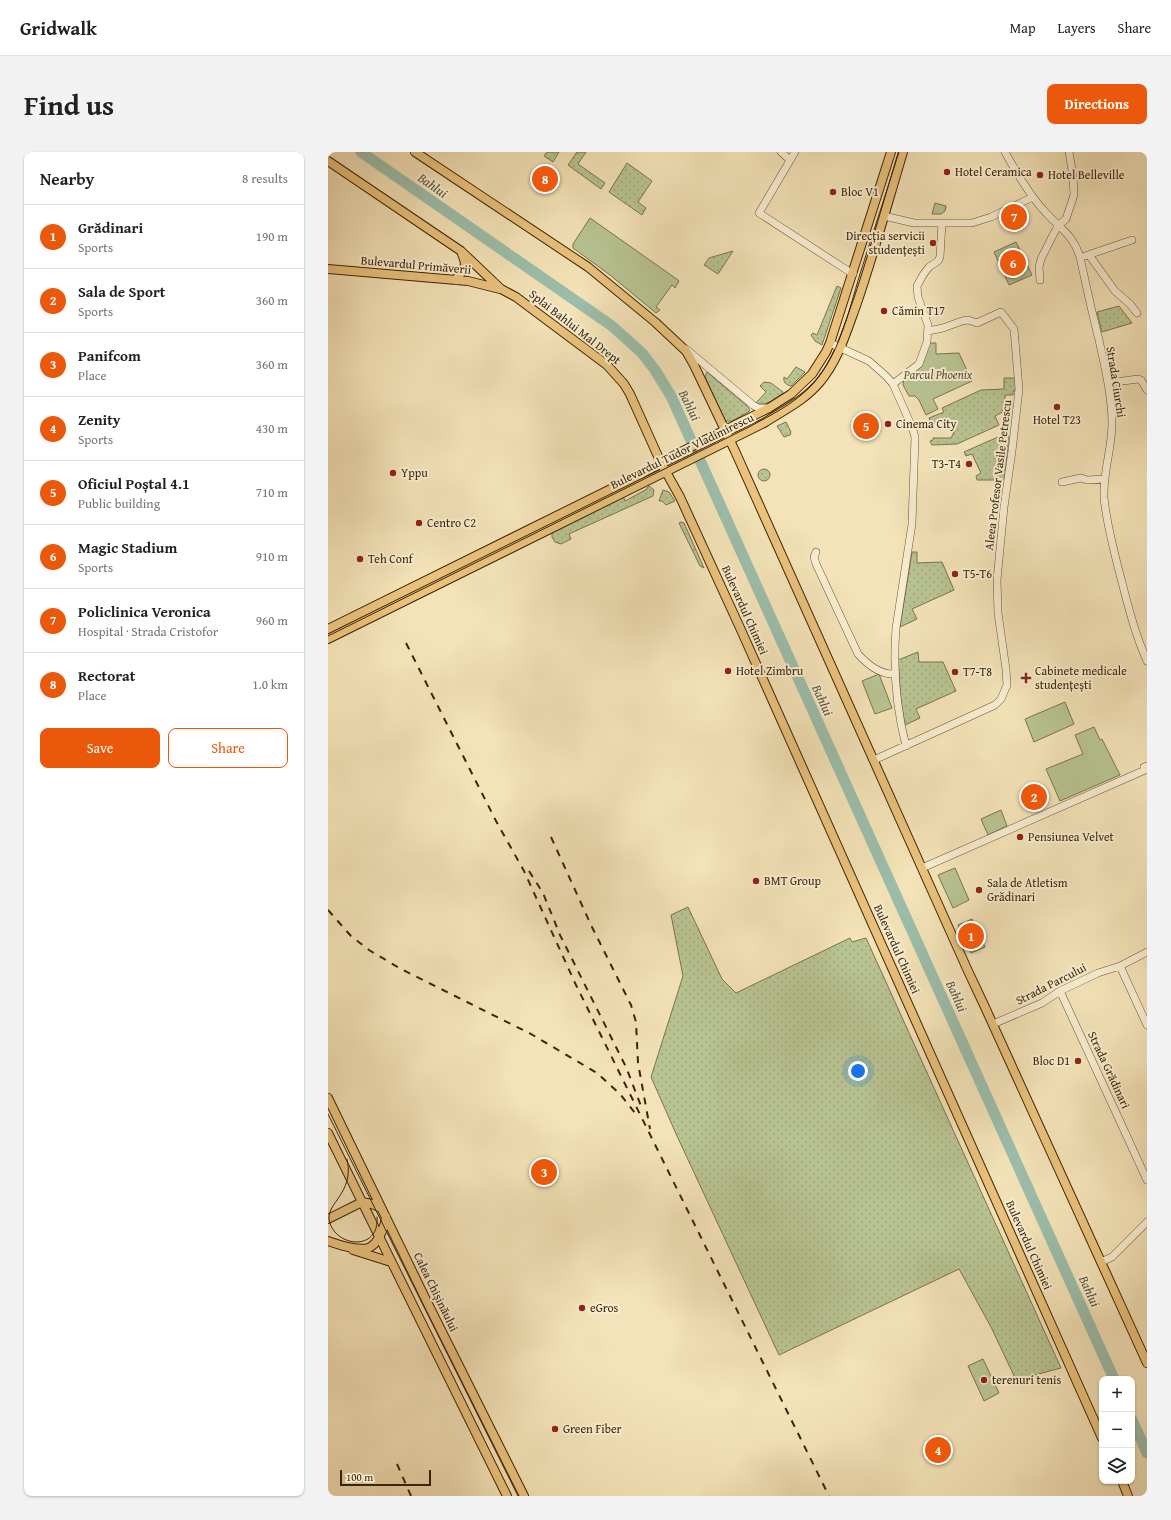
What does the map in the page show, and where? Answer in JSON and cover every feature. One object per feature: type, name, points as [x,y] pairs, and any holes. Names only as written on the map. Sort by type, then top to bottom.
[{"type":"main road","points":[[415,152],[588,267],[673,338],[686,351],[735,451],[794,586],[1147,1363]]},
{"type":"main road","name":"Bulevardul Tudor Vladimirescu","points":[[328,629],[662,463],[769,408],[791,394],[812,374],[830,343],[891,152]]},
{"type":"main road","name":"Bulevardul Tudor Vladimirescu","points":[[328,639],[730,441],[787,410],[805,396],[820,381],[832,364],[840,348],[868,268],[903,152]]},
{"type":"main road","name":"Splai Bahlui Mal Drept","points":[[328,161],[461,251],[501,289],[516,297],[607,365],[616,374],[630,394],[666,472]]},
{"type":"main road","points":[[455,280],[465,267],[466,262],[461,251]]},
{"type":"main road","name":"Bulevardul Primăverii","points":[[328,269],[481,283],[501,289]]},
{"type":"main road","name":"Bulevardul Chimiei","points":[[666,472],[683,505],[738,624],[1099,1431]]},
{"type":"main road","name":"Calea Chișinăului","points":[[328,1098],[524,1496]]},
{"type":"main road","points":[[328,1133],[507,1496]]},
{"type":"main road","points":[[328,1219],[362,1202],[381,1208]]},
{"type":"main road","points":[[346,1247],[367,1248],[371,1246],[379,1237],[386,1217]]},
{"type":"main road","points":[[328,1241],[391,1262]]},
{"type":"main road","points":[[1123,1484],[1128,1496]]},
{"type":"street","points":[[781,152],[790,160]]},
{"type":"street","points":[[795,152],[759,213],[853,274]]},
{"type":"street","name":"Strada Ciurchi","points":[[1005,152],[1018,175],[1047,214],[1076,244],[1080,258],[1108,383],[1112,425],[1104,496],[1114,550],[1137,638],[1147,661]]},
{"type":"street","points":[[1040,280],[1039,267],[1041,259],[1059,225],[1066,219],[1074,195],[1073,176],[1069,152]]},
{"type":"street","points":[[884,216],[914,223],[972,223],[986,220],[1034,197]]},
{"type":"street","points":[[893,384],[919,364],[927,342],[928,325],[918,297],[917,286],[929,267],[938,261],[940,257],[942,223]]},
{"type":"street","points":[[1080,258],[1132,240]]},
{"type":"street","points":[[1088,255],[1115,291],[1130,304],[1136,313]]},
{"type":"street","name":"Aleea Profesor Vasile Petrescu","points":[[874,760],[995,705],[1005,692],[1007,685],[998,613],[997,580],[1004,507],[1012,458],[1018,402],[1018,369],[1014,329],[1001,312],[977,324],[968,320],[928,331]]},
{"type":"street","points":[[673,338],[753,406],[758,408],[769,408]]},
{"type":"street","points":[[830,343],[869,361],[893,384],[915,437],[912,524],[896,628],[895,674],[901,725],[906,746]]},
{"type":"street","points":[[1108,383],[1138,379],[1141,380],[1147,390]]},
{"type":"street","points":[[1062,482],[1081,478],[1087,480],[1105,479]]},
{"type":"street","points":[[816,552],[814,557],[816,564],[858,654],[864,661],[884,673],[895,674]]},
{"type":"street","points":[[922,868],[1146,769]]},
{"type":"street","name":"Strada Parcului","points":[[993,1024],[1042,1003],[1060,991],[1098,973],[1120,966],[1147,952]]},
{"type":"street","points":[[1120,966],[1147,1025]]},
{"type":"street","name":"Strada Grădinari","points":[[1060,991],[1147,1180]]},
{"type":"street","points":[[1101,1262],[1112,1257],[1147,1222]]},
{"type":"green space","points":[[547,152],[559,152],[553,162],[544,156]]},
{"type":"green space","points":[[577,152],[586,152],[578,164],[605,183],[601,189],[568,165]]},
{"type":"green space","points":[[627,163],[652,181],[638,202],[646,208],[642,215],[609,192]]},
{"type":"green space","points":[[935,203],[946,206],[945,211],[941,214],[932,214]]},
{"type":"green space","points":[[590,218],[679,281],[675,288],[672,285],[656,307],[660,310],[656,313],[610,275],[573,248],[573,244]]},
{"type":"green space","points":[[1016,242],[1032,275],[1009,285],[994,252]]},
{"type":"green space","points":[[733,251],[718,274],[704,265],[709,258]]},
{"type":"green space","points":[[837,286],[841,288],[822,345],[815,341],[811,335],[813,333],[817,335]]},
{"type":"green space","points":[[1119,306],[1132,323],[1102,332],[1097,312]]},
{"type":"green space","name":"Parcul Phoenix","points":[[930,343],[936,343],[936,354],[959,353],[972,381],[933,399],[938,409],[926,415],[919,400],[915,396],[909,396],[903,385],[904,379]]},
{"type":"green space","points":[[796,367],[805,372],[791,386],[789,386],[784,382],[784,377],[787,379]]},
{"type":"green space","points":[[707,372],[750,410],[732,421],[725,421],[705,377]]},
{"type":"green space","points":[[1004,378],[1015,378],[1016,391],[1013,391],[1013,395],[1005,395],[1005,402],[1012,403],[1012,407],[995,416],[999,425],[957,444],[932,445],[930,441],[933,440],[933,438],[951,438],[955,430],[949,422],[931,423],[929,418],[944,412],[942,408],[981,390],[1004,389]]},
{"type":"green space","points":[[764,382],[771,383],[783,392],[767,403],[756,403],[766,392],[760,386]]},
{"type":"green space","points":[[786,422],[791,432],[790,435],[784,437],[777,426]]},
{"type":"green space","points":[[1007,433],[1009,436],[1004,480],[977,480],[976,476],[981,473],[972,454],[966,456],[964,452]]},
{"type":"green space","points":[[762,469],[766,469],[770,475],[766,481],[762,481],[758,477],[758,473]]},
{"type":"green space","points":[[649,486],[654,490],[653,496],[569,534],[571,539],[561,544],[555,542],[552,537],[552,531],[620,497],[624,498],[625,501],[647,489]]},
{"type":"green space","points":[[663,490],[669,492],[675,501],[666,505],[662,501],[659,501]]},
{"type":"green space","points":[[679,523],[684,523],[704,568],[700,566]]},
{"type":"green space","points":[[912,552],[917,552],[917,563],[942,562],[954,590],[912,609],[917,619],[900,627]]},
{"type":"green space","points":[[918,652],[919,662],[943,662],[956,691],[916,709],[920,718],[905,725],[901,702],[898,660]]},
{"type":"green space","points":[[879,674],[892,708],[875,714],[862,681]]},
{"type":"green space","points":[[1065,702],[1074,724],[1034,742],[1025,719]]},
{"type":"green space","points":[[1094,727],[1100,740],[1102,739],[1120,775],[1060,801],[1046,769],[1083,754],[1075,735]]},
{"type":"green space","points":[[1001,810],[1007,826],[988,835],[981,819]]},
{"type":"green space","points":[[955,868],[969,900],[953,908],[938,875]]},
{"type":"green space","points":[[688,907],[722,979],[736,993],[850,938],[852,942],[866,938],[1061,1368],[1016,1380],[991,1327],[959,1269],[779,1355],[651,1077],[683,976],[671,915]]},
{"type":"green space","points":[[972,919],[985,947],[971,953],[958,925]]},
{"type":"green space","name":"terenuri tenis","points":[[983,1359],[999,1393],[984,1401],[968,1366]]},
{"type":"waterway","name":"Bahlui","points":[[361,152],[612,326],[642,353],[655,370],[671,396],[1113,1376]]},
{"type":"waterway","name":"Bahlui","points":[[1135,1427],[1147,1453]]},
{"type":"tram line","points":[[328,636],[749,427],[796,399],[810,387],[820,375],[841,334],[899,152]]},
{"type":"tram line","points":[[328,1114],[518,1496]]},
{"type":"tram line","points":[[347,1159],[347,1181],[331,1209],[329,1216],[332,1228],[339,1236],[347,1240],[356,1242],[364,1241],[371,1236],[376,1229],[377,1217]]},
{"type":"railway","points":[[406,643],[496,821],[524,871],[576,985],[829,1496]]},
{"type":"railway","points":[[551,837],[591,925],[631,1005],[636,1022],[638,1063],[650,1129]]},
{"type":"railway","points":[[529,871],[543,893],[560,935],[626,1067],[641,1106]]},
{"type":"railway","points":[[328,910],[351,936],[369,950],[401,969],[531,1034],[597,1073],[620,1094],[635,1113]]},
{"type":"railway","points":[[397,1464],[411,1496]]},
{"type":"place","name":"Hotel Ceramica","points":[[947,172]]},
{"type":"place","name":"Hotel Belleville","points":[[1040,175]]},
{"type":"place","name":"Rectorat","points":[[545,179]]},
{"type":"place","name":"Bloc V1","points":[[833,192]]},
{"type":"place","name":"Policlinica Veronica","points":[[1014,217]]},
{"type":"place","name":"Direcția servicii studențești","points":[[933,243]]},
{"type":"place","name":"Magic Stadium","points":[[1013,263]]},
{"type":"place","name":"Cămin T17","points":[[884,311]]},
{"type":"place","name":"Hotel T23","points":[[1057,407]]},
{"type":"place","name":"Cinema City","points":[[888,424]]},
{"type":"place","name":"Oficiul Poștal 4.1","points":[[866,426]]},
{"type":"place","name":"T3-T4","points":[[969,464]]},
{"type":"place","name":"Yppu","points":[[393,473]]},
{"type":"place","name":"Centro C2","points":[[419,523]]},
{"type":"place","name":"Teh Conf","points":[[360,559]]},
{"type":"place","name":"T5-T6","points":[[955,574]]},
{"type":"place","name":"Hotel Zimbru","points":[[728,671]]},
{"type":"place","name":"T7-T8","points":[[955,672]]},
{"type":"place","name":"Cabinete medicale studențești","points":[[1026,678]]},
{"type":"place","name":"Sala de Sport","points":[[1034,797]]},
{"type":"place","name":"Pensiunea Velvet","points":[[1020,837]]},
{"type":"place","name":"BMT Group","points":[[756,881]]},
{"type":"place","name":"Sala de Atletism Grădinari","points":[[979,890]]},
{"type":"place","name":"Grădinari","points":[[971,936]]},
{"type":"place","name":"Bloc D1","points":[[1078,1061]]},
{"type":"place","name":"Panifcom","points":[[544,1172]]},
{"type":"place","name":"eGros","points":[[582,1308]]},
{"type":"place","name":"terenuri tenis","points":[[984,1380]]},
{"type":"place","name":"Green Fiber","points":[[555,1429]]},
{"type":"place","name":"Zenity","points":[[938,1450]]}]
